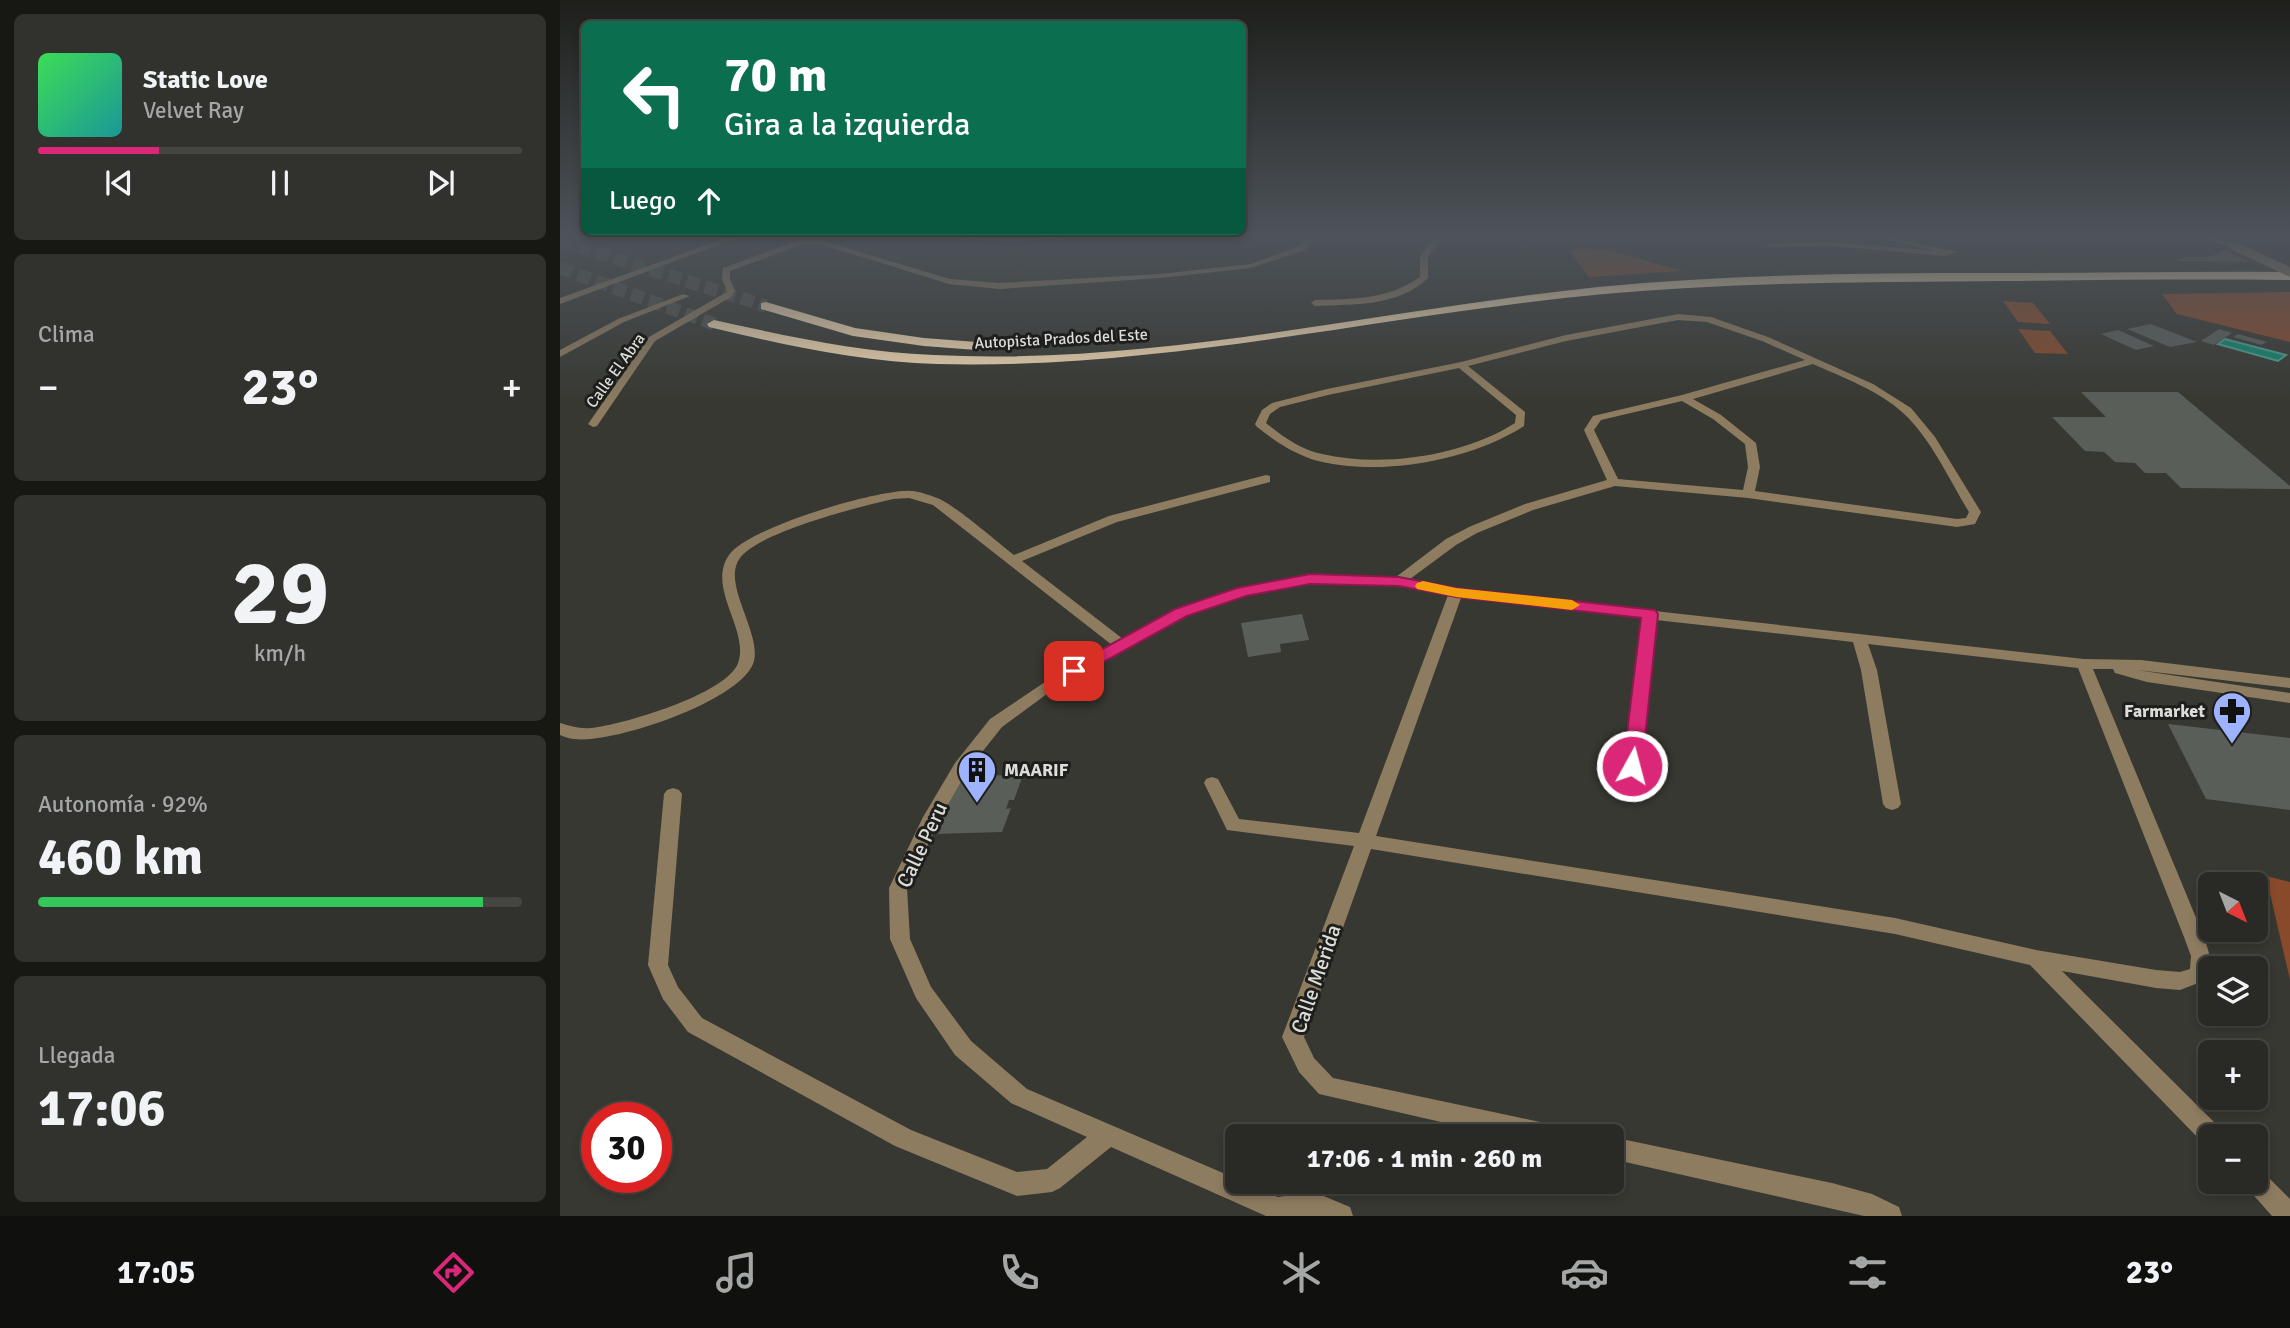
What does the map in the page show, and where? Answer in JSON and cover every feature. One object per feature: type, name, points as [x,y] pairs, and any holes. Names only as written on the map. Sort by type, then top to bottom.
[{"type":"highway","name":"Autopista Prados del Este","points":[[766,306],[853,332],[887,338],[969,346],[1052,348],[1178,340],[1514,293]]},
{"type":"highway","name":"Autopista Prados del Este","points":[[714,324],[759,337],[841,353],[914,359],[1033,359],[1188,347],[1538,298],[1596,293]]},
{"type":"street","points":[[560,301],[583,293]]},
{"type":"street","name":"Calle El Abra","points":[[593,424],[652,339],[729,293]]},
{"type":"street","points":[[1315,303],[1377,300],[1401,293]]},
{"type":"street","points":[[560,354],[595,331],[628,316],[686,296]]},
{"type":"street","points":[[1399,581],[1451,542],[1473,530],[1529,507],[1614,482],[1748,494],[1957,523],[1971,521],[1975,512],[1929,437],[1907,410],[1869,386],[1810,362],[1765,339],[1708,319],[1678,317],[1566,338],[1461,365],[1326,392],[1276,405],[1266,412],[1260,424],[1275,437],[1318,457],[1350,462],[1393,462],[1480,446],[1505,437],[1520,424],[1521,414],[1461,365]]},
{"type":"street","points":[[1614,482],[1589,430],[1597,418],[1684,398],[1810,362]]},
{"type":"street","points":[[1684,398],[1717,417],[1750,443],[1755,467],[1748,494]]},
{"type":"street","points":[[1011,561],[1112,519],[1266,479]]},
{"type":"street","points":[[560,728],[574,734],[602,732],[639,723],[701,698],[739,675],[746,663],[746,648],[743,627],[728,577],[728,566],[737,553],[751,542],[774,532],[872,500],[909,494],[937,502],[1121,645]]},
{"type":"street","name":"Calle Peru","points":[[1341,1216],[1314,1204],[1281,1212],[1019,1096],[963,1048],[923,992],[900,939],[898,888],[932,817],[961,767],[996,723],[1050,685],[1181,613],[1242,592],[1310,579],[1399,581],[1456,593],[2090,664]]},
{"type":"street","name":"Calle Merida","points":[[1456,593],[1293,1037],[1299,1056],[1311,1073],[1327,1087],[1498,1124]]},
{"type":"street","points":[[1632,766],[1650,614]]},
{"type":"street","points":[[1859,637],[1869,670],[1892,804]]},
{"type":"street","points":[[1212,783],[1233,825],[1366,841],[1895,926],[2036,958],[2180,981],[2199,974],[2201,956],[2090,664]]},
{"type":"street","points":[[2090,664],[2141,665],[2290,683]]},
{"type":"street","points":[[2090,664],[2147,677],[2290,698]]},
{"type":"street","points":[[673,794],[658,965],[670,993],[695,1024],[903,1138],[1017,1184],[1052,1180],[1107,1136]]},
{"type":"street","points":[[2036,958],[2200,1124]]},
{"type":"street","points":[[1624,1151],[1832,1195],[1872,1206],[1890,1216]]},
{"type":"street","points":[[2268,1194],[2289,1216]]},
{"type":"shaded area","points":[[2290,293],[2290,342],[2177,314],[2162,294]]},
{"type":"shaded area","points":[[2003,301],[2033,303],[2050,324],[2018,322]]},
{"type":"shaded area","points":[[2018,329],[2050,331],[2068,354],[2035,353]]},
{"type":"shaded area","points":[[2225,339],[2286,355],[2278,361],[2218,344]]},
{"type":"shaded area","points":[[2268,876],[2290,882],[2290,980],[2268,885]]},
{"type":"building","points":[[2151,324],[2197,342],[2170,347],[2127,329]]},
{"type":"building","points":[[2219,329],[2232,333],[2214,345],[2201,341]]},
{"type":"building","points":[[2118,330],[2154,346],[2136,350],[2101,334]]},
{"type":"building","points":[[2238,334],[2267,342],[2261,345],[2233,337]]},
{"type":"building","points":[[2081,392],[2178,392],[2290,486],[2290,489],[2181,488],[2166,473],[2145,473],[2135,463],[2115,462],[2104,452],[2085,451],[2052,417],[2106,417]]},
{"type":"building","points":[[1302,614],[1309,640],[1280,644],[1281,652],[1248,657],[1241,623]]},
{"type":"building","points":[[2168,724],[2290,738],[2290,810],[2206,799]]},
{"type":"building","name":"MAARIF","points":[[1023,775],[1014,800],[1009,800],[1006,809],[1011,808],[1002,832],[934,834],[959,776]]},
{"type":"tunnel","points":[[628,293],[714,324]]},
{"type":"tunnel","points":[[724,293],[766,306]]},
{"type":"slow traffic","points":[[1423,586],[1456,593],[1572,605]]},
{"type":"place","name":"Farmarket","points":[[2232,745]]},
{"type":"place","name":"MAARIF","points":[[977,804]]},
{"type":"route","points":[[1074,671],[1181,613],[1242,592],[1310,579],[1399,581],[1456,593],[1650,614],[1632,766]]}]
